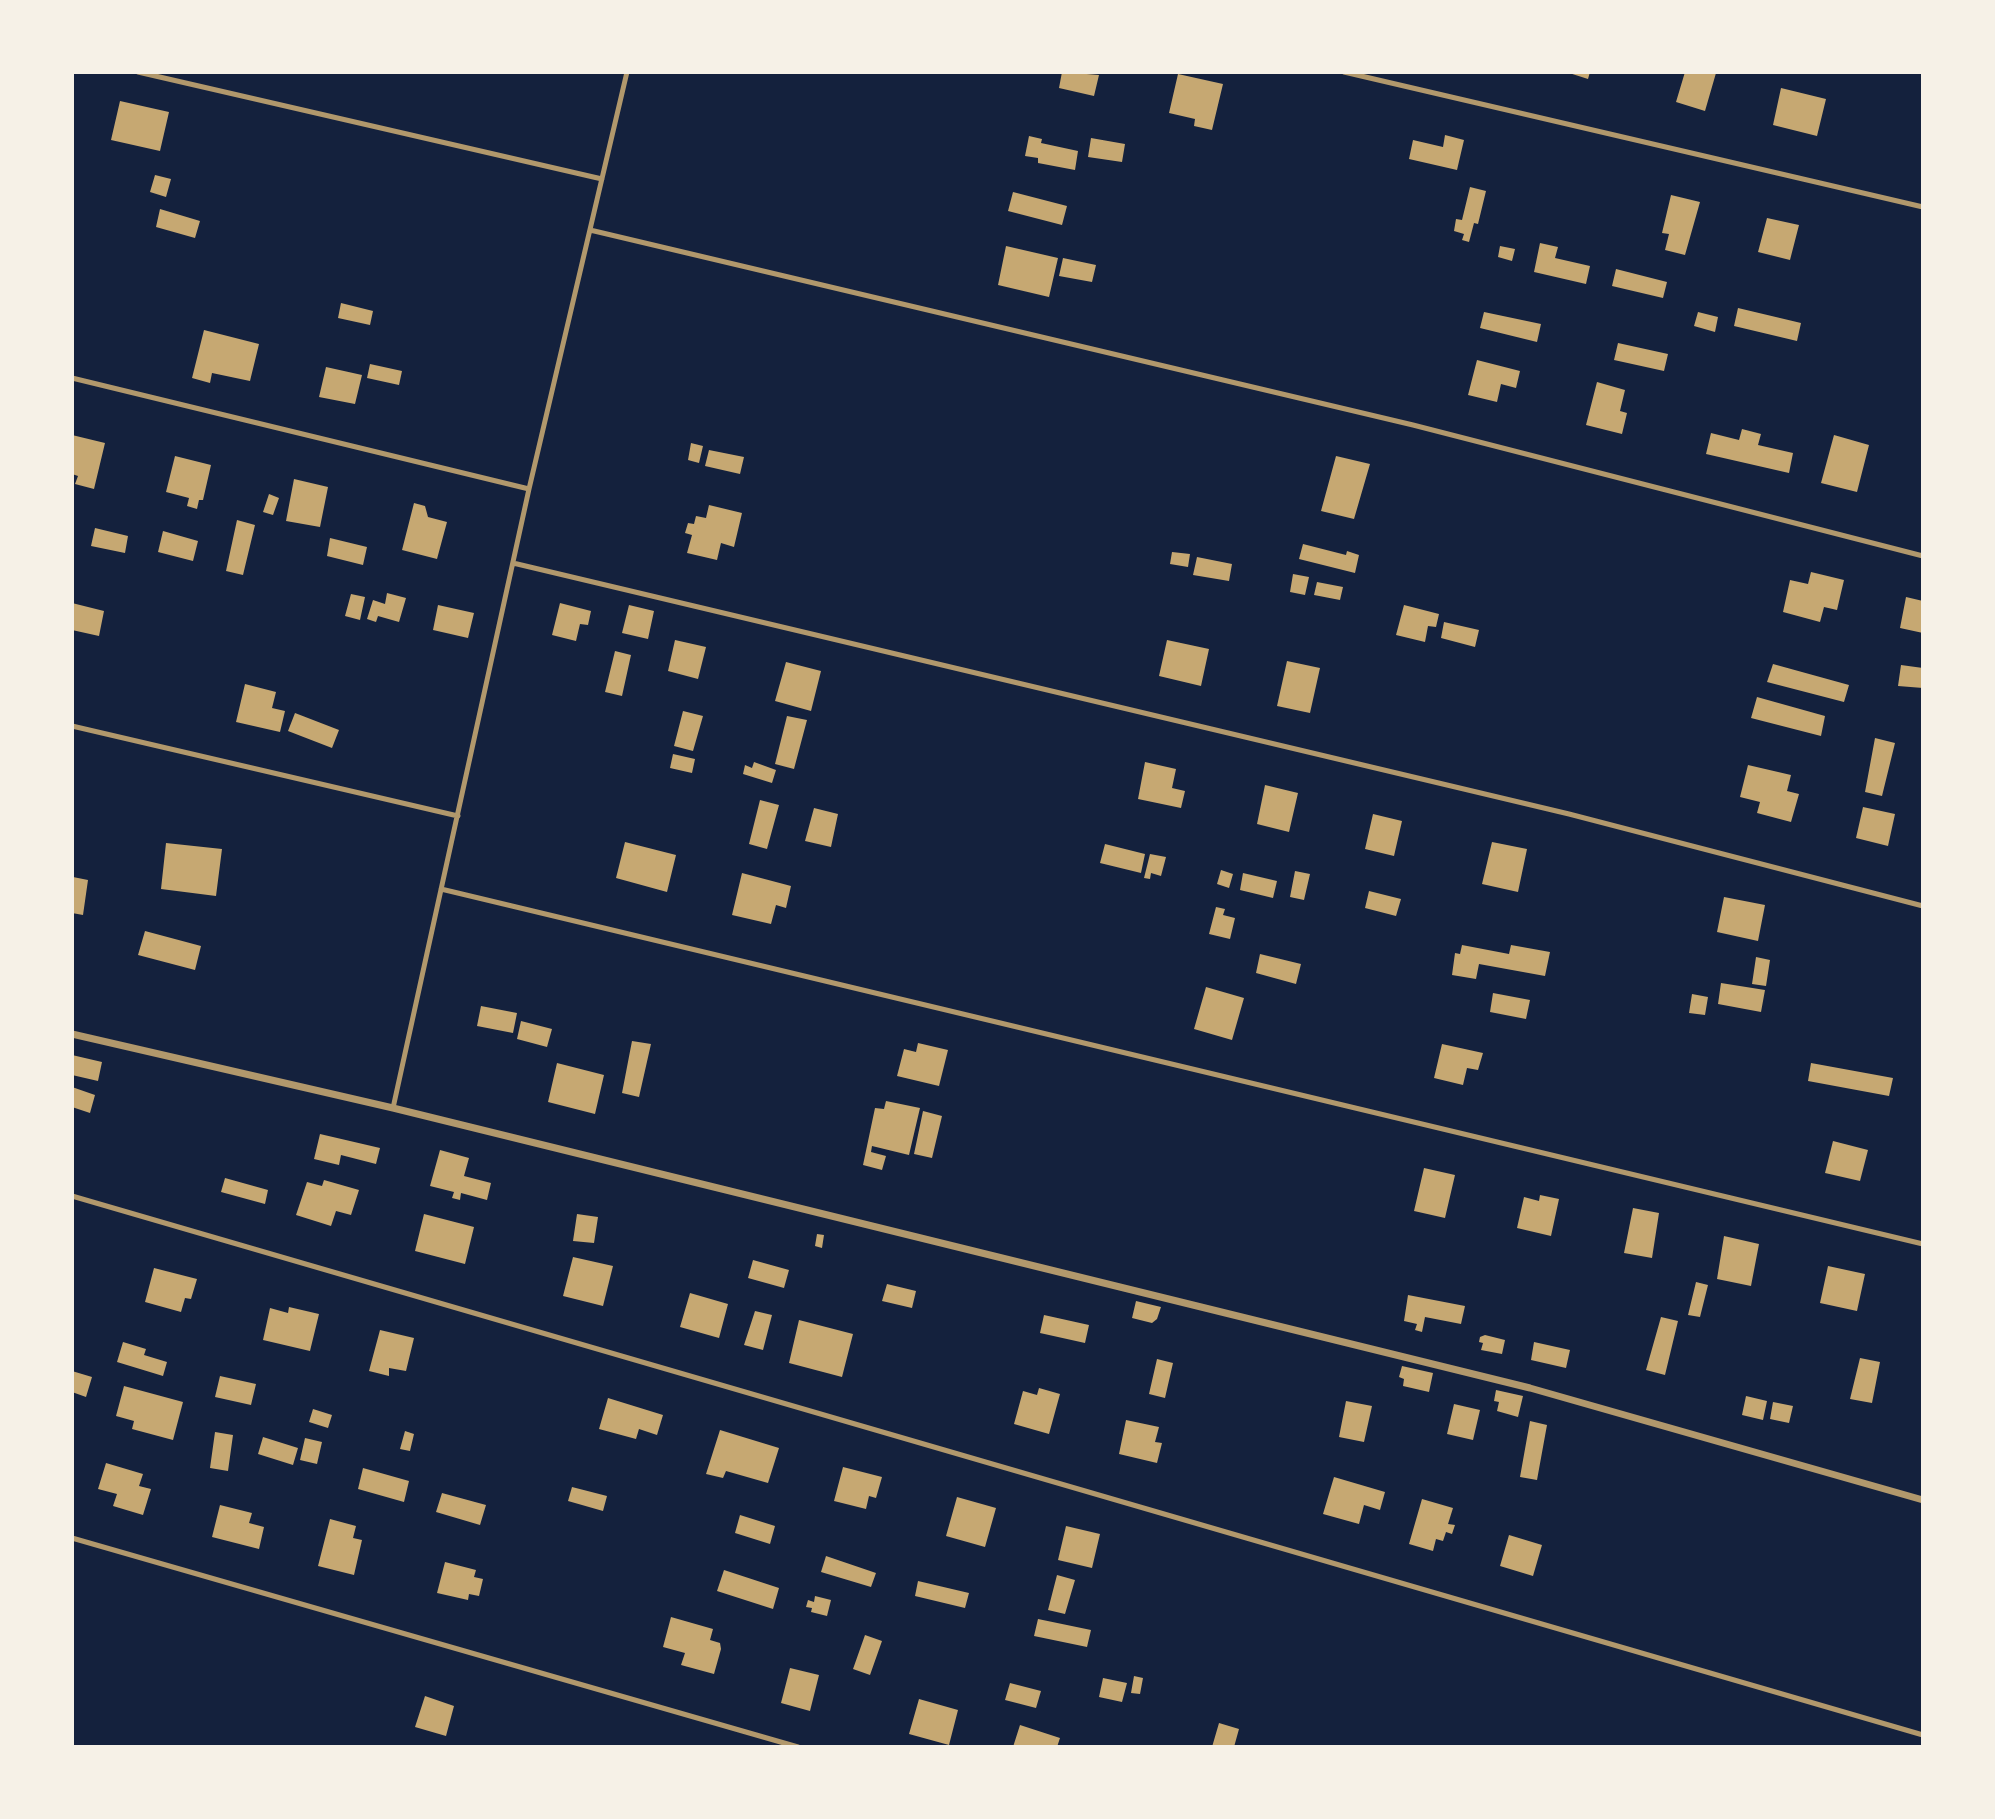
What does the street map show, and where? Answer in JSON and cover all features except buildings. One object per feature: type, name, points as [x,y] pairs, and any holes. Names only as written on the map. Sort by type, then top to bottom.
[{"type":"street","points":[[72,1034],[393,1108],[1530,1388],[1923,1500]]},
{"type":"lane","points":[[138,72],[602,179]]},
{"type":"lane","points":[[393,1108],[513,563],[627,72]]},
{"type":"lane","points":[[1343,72],[1923,207]]},
{"type":"lane","points":[[590,230],[1413,425],[1923,556]]},
{"type":"lane","points":[[72,378],[530,489]]},
{"type":"lane","points":[[513,563],[1569,814],[1923,906]]},
{"type":"lane","points":[[72,726],[458,816]]},
{"type":"lane","points":[[441,889],[1923,1244]]},
{"type":"lane","points":[[72,1196],[1923,1735]]},
{"type":"lane","points":[[72,1538],[798,1747]]}]
